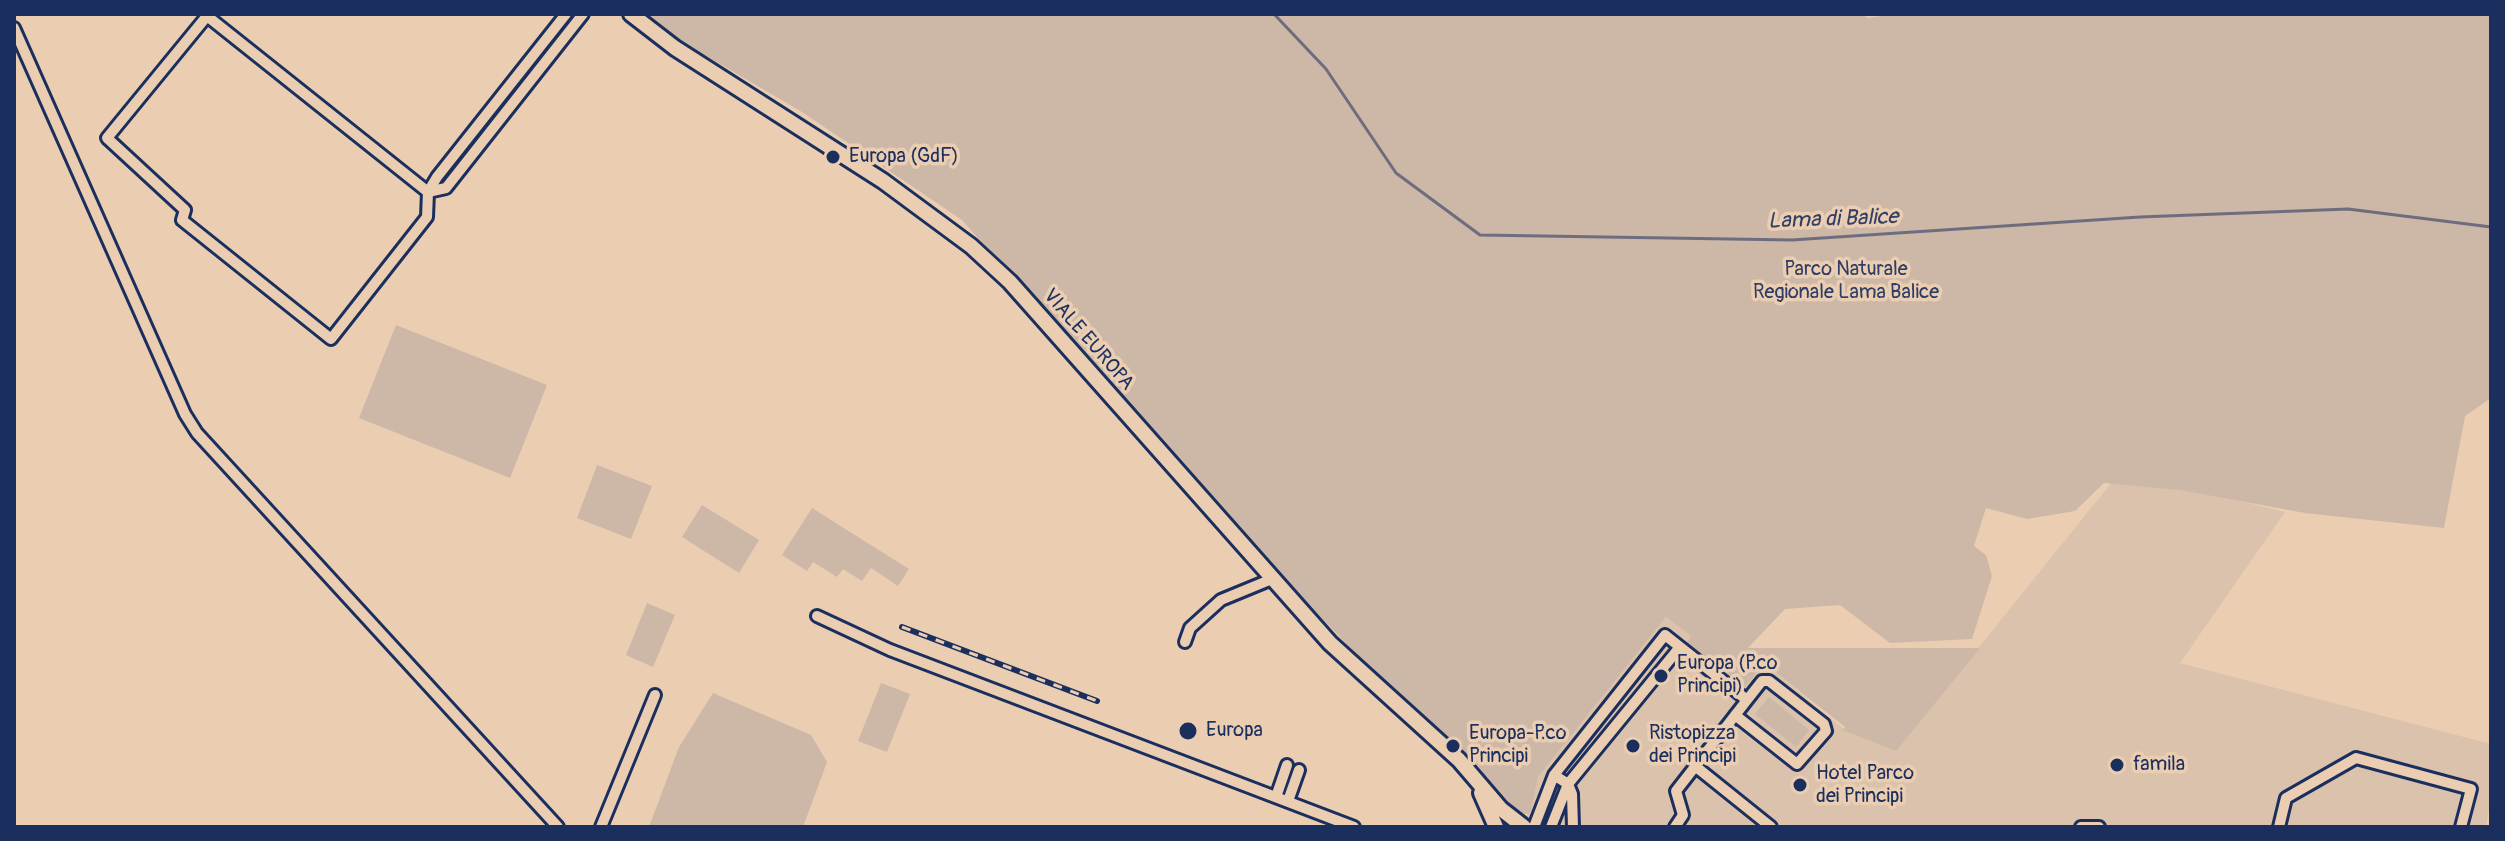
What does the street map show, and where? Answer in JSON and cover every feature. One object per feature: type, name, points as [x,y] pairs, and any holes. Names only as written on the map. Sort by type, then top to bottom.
[{"type":"main road","name":"VIALE EUROPA","points":[[631,14],[675,48],[883,181],[971,246],[1010,282],[1345,658],[1459,760],[1501,809],[1524,827]]},
{"type":"main road","name":"VIALE EUROPA","points":[[1459,760],[1480,791],[1496,827]]},
{"type":"street","points":[[428,192],[207,16],[107,138],[185,210],[182,220],[331,339],[427,217],[428,192],[566,14]]},
{"type":"street","points":[[428,192],[446,188],[583,14]]},
{"type":"street","points":[[14,28],[185,414],[197,433],[558,827]]},
{"type":"street","points":[[1185,642],[1197,619],[1221,600],[1272,579]]},
{"type":"street","points":[[817,616],[890,650],[1354,827]]},
{"type":"street","points":[[1534,827],[1554,775],[1665,635],[1747,700]]},
{"type":"street","points":[[1551,827],[1568,784],[1680,647]]},
{"type":"street","points":[[1638,669],[1653,681]]},
{"type":"street","points":[[1675,827],[1683,815],[1676,791],[1695,766],[1735,715],[1762,681],[1769,681],[1824,724],[1826,731],[1797,764],[1735,715]]},
{"type":"street","points":[[601,827],[655,695]]},
{"type":"street","points":[[2279,827],[2286,798],[2356,758],[2471,789],[2461,827]]},
{"type":"street","points":[[1276,797],[1287,765]]},
{"type":"street","points":[[1695,766],[1771,827]]},
{"type":"street","points":[[1288,801],[1299,770]]},
{"type":"street","points":[[1554,775],[1568,784],[1572,794],[1573,827]]},
{"type":"street","points":[[2081,827],[2099,827]]},
{"type":"shaded area","points":[[2120,472],[2285,512],[2180,663],[2491,744],[2491,797],[2486,827],[1548,827],[1526,819],[1538,777],[1666,617],[1691,636],[1686,642],[1742,689],[1764,663],[1844,729],[1896,750]]},
{"type":"green space","name":"Parco Naturale Regionale Lama Balice","points":[[646,14],[1861,14],[1868,18],[1895,14],[2491,14],[2491,398],[2465,416],[2444,528],[2305,513],[2180,490],[2104,483],[2075,511],[2027,519],[1986,508],[1974,546],[1986,555],[1992,576],[1972,639],[1890,643],[1840,605],[1785,609],[1748,648],[1980,648],[1896,751],[1843,730],[1845,727],[1764,663],[1743,689],[1686,643],[1691,636],[1666,617],[1538,777],[1530,813],[1520,815],[1504,803],[1474,760],[1366,664],[1306,602],[1225,511],[1159,445],[962,220],[802,112],[662,30]]},
{"type":"green space","points":[[396,325],[547,385],[510,478],[359,418]]},
{"type":"green space","points":[[597,465],[652,486],[631,539],[577,518]]},
{"type":"green space","points":[[702,505],[759,540],[739,573],[682,537]]},
{"type":"green space","points":[[812,508],[909,569],[898,586],[871,568],[862,581],[843,569],[837,577],[813,562],[807,571],[782,555]]},
{"type":"green space","points":[[647,603],[675,615],[653,667],[626,655]]},
{"type":"green space","points":[[881,683],[910,694],[887,752],[858,741]]},
{"type":"green space","points":[[713,693],[811,735],[827,762],[803,827],[649,827],[679,747]]},
{"type":"green space","points":[[1769,697],[1809,730],[1796,747],[1755,714]]},
{"type":"waterway","name":"Lama di Balice","points":[[1274,14],[1326,69],[1396,173],[1480,235],[1792,240],[2140,217],[2348,209],[2491,227]]},
{"type":"railway","points":[[902,627],[1097,701]]},
{"type":"place","name":"Europa (GdF)","points":[[833,157]]},
{"type":"place","name":"Europa (P.co Principi)","points":[[1661,676]]},
{"type":"place","name":"Europa","points":[[1188,731]]},
{"type":"place","name":"Europa-P.co Principi","points":[[1453,746]]},
{"type":"place","name":"Ristopizza dei Principi","points":[[1633,746]]},
{"type":"place","name":"famila","points":[[2117,765]]},
{"type":"place","name":"Hotel Parco dei Principi","points":[[1800,785]]}]
